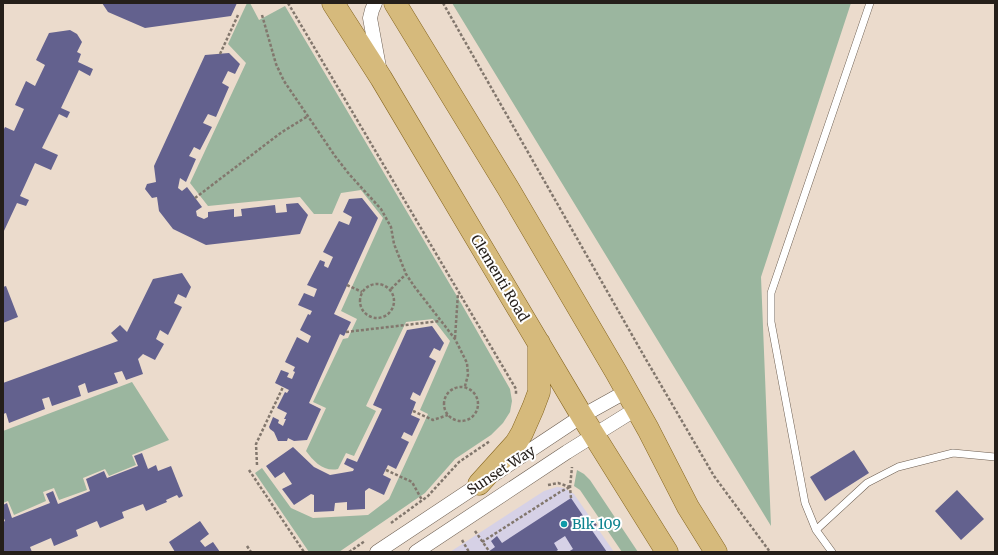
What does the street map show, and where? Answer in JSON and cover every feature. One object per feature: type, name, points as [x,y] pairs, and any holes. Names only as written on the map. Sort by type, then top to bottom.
[{"type":"main road","name":"Clementi Road","points":[[334,3],[381,78],[594,436],[667,552]]},
{"type":"main road","points":[[395,3],[508,188],[648,429],[688,507],[716,552]]},
{"type":"main road","points":[[479,484],[516,443],[533,408],[539,392],[539,343]]},
{"type":"street","points":[[375,3],[370,18],[381,78]]},
{"type":"street","name":"Sunset Way","points":[[378,552],[582,416],[631,400]]},
{"type":"street","name":"Sunset Way","points":[[416,552],[567,452],[594,436],[631,400]]},
{"type":"lane","points":[[832,552],[816,530],[805,503],[771,322],[771,294],[870,3]]},
{"type":"lane","points":[[816,530],[867,483],[898,467],[953,453],[995,457]]},
{"type":"path","points":[[288,3],[516,389],[517,396]]},
{"type":"path","points":[[443,3],[714,476],[770,552]]},
{"type":"path","points":[[220,54],[238,15]]},
{"type":"path","points":[[262,15],[276,64],[284,81],[349,174],[381,209],[391,227],[394,244],[406,274],[455,339],[467,363],[468,374],[465,386]]},
{"type":"path","points":[[195,198],[282,132],[308,116]]},
{"type":"path","points":[[391,289],[406,274]]},
{"type":"path","points":[[381,284],[391,289],[395,299],[393,310],[384,317],[374,318],[364,313],[360,303],[362,292],[370,285],[381,284]]},
{"type":"path","points":[[347,285],[362,292]]},
{"type":"path","points":[[455,339],[458,292]]},
{"type":"path","points":[[346,332],[440,321]]},
{"type":"path","points":[[465,386],[474,392],[478,402],[476,412],[468,420],[457,421],[448,415],[444,406],[446,395],[454,387],[465,386]]},
{"type":"path","points":[[257,465],[256,444],[283,387]]},
{"type":"path","points":[[413,411],[433,420],[448,415]]},
{"type":"path","points":[[386,526],[428,496],[459,462],[495,438]]},
{"type":"path","points":[[571,498],[570,487],[573,463]]},
{"type":"path","points":[[248,470],[304,552]]},
{"type":"path","points":[[386,470],[412,482],[422,500]]},
{"type":"path","points":[[482,542],[570,487]]},
{"type":"path","points":[[475,531],[489,551]]},
{"type":"path","points":[[349,552],[368,538]]},
{"type":"path","points":[[461,540],[468,552]]},
{"type":"path","points":[[247,546],[251,552]]},
{"type":"shaded area","points":[[557,487],[564,488],[574,494],[614,552],[450,552],[544,491]]},
{"type":"green space","points":[[247,3],[250,3],[259,20],[285,6],[461,303],[510,389],[512,401],[510,412],[503,423],[491,435],[455,459],[425,493],[339,552],[309,552],[255,473],[262,468],[291,508],[313,518],[368,515],[389,499],[428,414],[420,410],[450,341],[433,319],[406,322],[366,406],[376,411],[354,456],[346,453],[338,469],[333,470],[324,468],[309,455],[306,451],[326,408],[313,402],[343,339],[348,338],[357,319],[341,311],[383,218],[361,190],[341,193],[332,214],[314,214],[300,197],[208,206],[190,183],[246,63],[228,44]]},
{"type":"green space","points":[[452,3],[851,3],[761,277],[771,526]]},
{"type":"green space","points":[[132,382],[169,440],[132,455],[136,465],[109,476],[105,469],[83,478],[87,490],[59,500],[54,488],[43,492],[46,501],[14,515],[8,501],[3,503],[3,431]]},
{"type":"green space","points":[[577,470],[590,480],[638,552],[622,552],[580,490],[574,486]]},
{"type":"building","points":[[102,3],[237,3],[231,16],[145,28],[108,12]]},
{"type":"building","points":[[70,30],[77,34],[82,42],[77,52],[81,54],[78,62],[93,69],[90,76],[79,70],[61,108],[70,112],[67,118],[59,114],[42,148],[58,155],[51,170],[35,163],[20,196],[29,200],[26,206],[17,203],[3,233],[3,131],[5,127],[14,131],[24,109],[15,105],[26,81],[35,86],[45,65],[36,60],[49,33]]},
{"type":"building","points":[[229,53],[240,64],[235,74],[228,71],[222,83],[229,87],[216,117],[208,114],[203,123],[212,127],[200,150],[194,147],[189,156],[196,159],[186,182],[180,178],[178,188],[182,191],[187,187],[202,207],[196,211],[197,216],[204,219],[208,217],[208,212],[234,209],[234,217],[242,216],[241,209],[275,205],[276,213],[287,212],[286,204],[298,203],[308,215],[300,234],[206,245],[173,229],[159,211],[157,197],[152,198],[145,189],[147,184],[156,182],[154,166],[205,55]]},
{"type":"building","points":[[362,198],[378,218],[334,314],[351,322],[344,336],[340,334],[309,403],[321,409],[307,440],[294,441],[288,438],[287,441],[278,441],[274,432],[269,427],[273,417],[279,420],[278,423],[283,426],[287,413],[277,408],[285,392],[287,393],[289,390],[275,383],[281,370],[289,373],[287,377],[292,379],[295,372],[293,371],[295,367],[285,362],[297,337],[308,343],[311,336],[300,330],[308,314],[310,315],[312,311],[298,305],[304,293],[314,297],[317,289],[307,285],[320,260],[325,262],[324,266],[328,268],[333,257],[323,252],[339,221],[349,225],[352,217],[343,212],[349,199]]},
{"type":"building","points":[[182,273],[191,287],[186,298],[178,294],[174,303],[182,307],[168,335],[160,330],[156,339],[164,344],[155,360],[143,354],[138,359],[143,374],[126,380],[122,371],[114,373],[118,383],[88,393],[85,383],[78,386],[81,396],[52,406],[49,397],[42,399],[45,409],[9,423],[6,413],[3,414],[3,383],[118,341],[111,333],[120,325],[127,332],[153,279]]},
{"type":"building","points":[[6,286],[18,317],[3,323],[3,287]]},
{"type":"building","points":[[432,326],[444,343],[440,351],[434,348],[429,357],[436,361],[420,396],[413,392],[410,399],[416,402],[411,415],[420,419],[412,436],[404,432],[401,438],[409,442],[396,469],[388,465],[383,475],[391,479],[384,495],[369,488],[365,491],[365,509],[347,510],[347,502],[335,503],[334,511],[314,512],[314,495],[311,494],[294,505],[282,489],[292,484],[284,472],[275,478],[266,466],[293,447],[314,467],[330,475],[353,471],[354,469],[344,464],[347,458],[357,462],[382,409],[373,405],[407,330]]},
{"type":"building","points":[[854,450],[869,473],[825,501],[810,477]]},
{"type":"building","points":[[142,453],[148,469],[156,465],[158,471],[171,466],[183,496],[179,498],[177,495],[166,500],[167,502],[146,511],[143,504],[122,512],[124,518],[100,528],[97,521],[76,530],[78,536],[54,546],[51,538],[30,547],[32,552],[3,552],[3,522],[5,521],[3,516],[3,505],[7,503],[12,518],[50,503],[46,494],[53,491],[58,504],[90,491],[86,479],[104,471],[107,478],[138,466],[134,456]]},
{"type":"building","points":[[957,490],[984,519],[961,540],[935,511]]},
{"type":"building","name":"Blk 109","points":[[571,498],[588,523],[593,520],[597,525],[591,529],[607,552],[568,552],[573,549],[565,536],[554,543],[558,550],[555,552],[488,552],[495,547],[491,541],[497,536],[502,543]]},
{"type":"building","points":[[200,521],[209,534],[200,541],[205,547],[213,542],[220,552],[175,552],[169,542]]},
{"type":"place","name":"Blk 109","points":[[564,524]]}]
